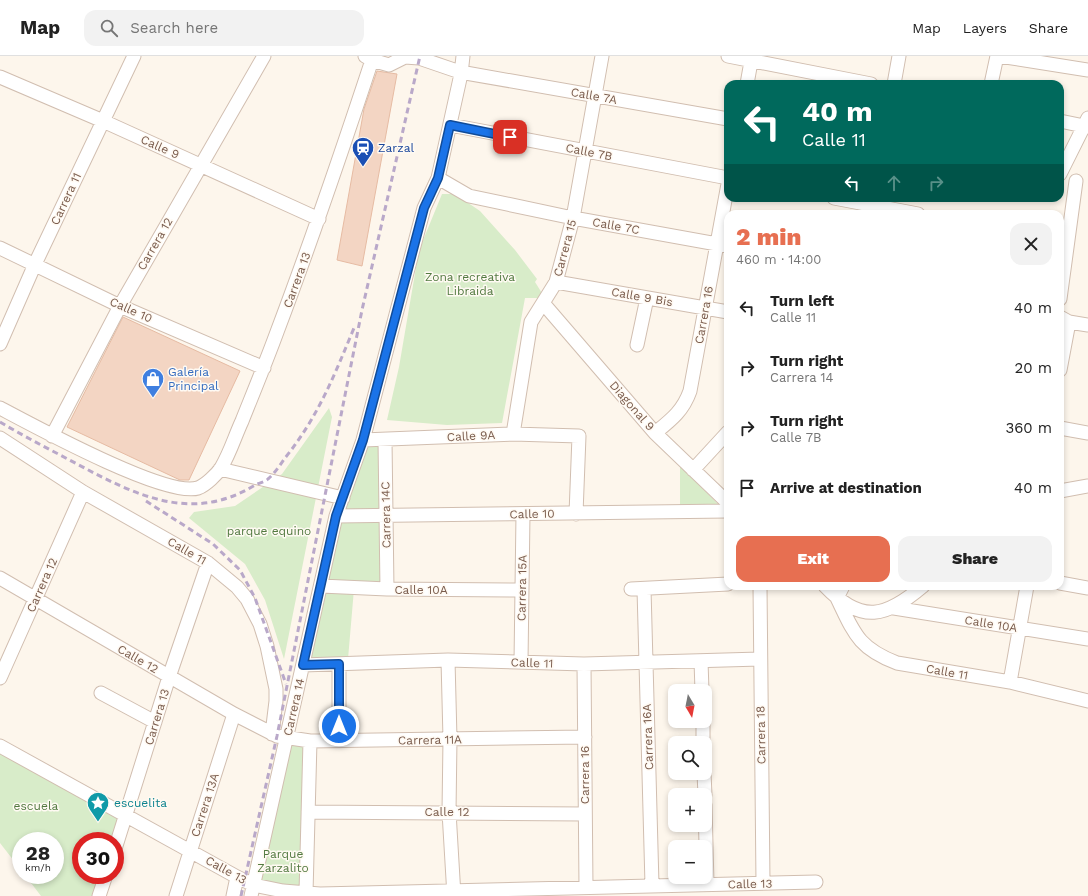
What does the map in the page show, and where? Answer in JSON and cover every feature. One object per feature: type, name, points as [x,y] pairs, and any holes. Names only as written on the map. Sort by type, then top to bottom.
[{"type":"street","name":"Carrera 11","points":[[0,344],[35,264],[134,56]]},
{"type":"street","name":"Carrera 12","points":[[52,436],[120,306],[264,56]]},
{"type":"street","name":"Carrera 14","points":[[252,890],[278,736],[303,665],[336,516],[363,440],[424,208],[438,178],[463,56]]},
{"type":"street","name":"Carrera 15","points":[[513,434],[531,322],[556,282],[573,218],[602,56]]},
{"type":"street","points":[[728,56],[751,58],[853,80]]},
{"type":"street","points":[[895,80],[899,56]]},
{"type":"street","points":[[992,80],[998,56],[1088,70]]},
{"type":"street","name":"Calle 7A","points":[[369,58],[389,65],[405,57],[419,58],[460,72],[724,118]]},
{"type":"street","name":"Carrera 13","points":[[52,436],[154,482],[183,489],[199,488],[220,469],[264,368],[319,219],[369,58]]},
{"type":"street","points":[[748,80],[751,58]]},
{"type":"street","name":"Calle 9","points":[[0,77],[103,121],[319,219]]},
{"type":"street","points":[[1064,121],[1087,124],[1064,167]]},
{"type":"street","name":"Calle 7B","points":[[450,125],[724,177]]},
{"type":"street","name":"Calle 7C","points":[[438,178],[469,196],[573,218],[723,245]]},
{"type":"street","points":[[1064,179],[1082,182],[1064,278]]},
{"type":"street","points":[[853,202],[895,210]]},
{"type":"street","name":"Carrera 16","points":[[655,433],[686,403],[690,391],[706,309],[723,245],[724,233]]},
{"type":"street","name":"Calle 10","points":[[0,248],[120,306],[264,368]]},
{"type":"street","name":"Calle 9 Bis","points":[[556,282],[724,311]]},
{"type":"street","points":[[637,345],[647,298]]},
{"type":"street","name":"Diagonal 9","points":[[543,303],[655,433],[724,499]]},
{"type":"street","points":[[1065,320],[1088,325]]},
{"type":"street","points":[[0,408],[52,436]]},
{"type":"street","points":[[1064,429],[1088,433]]},
{"type":"street","name":"Calle 9A","points":[[363,440],[513,434],[579,436],[576,514]]},
{"type":"street","points":[[693,470],[724,436]]},
{"type":"street","name":"Calle 11","points":[[0,438],[84,492],[208,563],[234,584],[247,599],[260,624],[267,646],[276,689],[278,736]]},
{"type":"street","name":"Carrera 14C","points":[[385,440],[387,590]]},
{"type":"street","points":[[220,469],[343,498]]},
{"type":"street","points":[[1064,490],[1088,486]]},
{"type":"street","name":"Carrera 12","points":[[0,678],[84,492]]},
{"type":"street","name":"Calle 10","points":[[336,516],[724,511]]},
{"type":"street","name":"Carrera 15A","points":[[521,662],[523,514]]},
{"type":"street","name":"Carrera 13","points":[[121,832],[169,677],[208,563]]},
{"type":"street","name":"Calle 12","points":[[0,578],[234,714],[278,736]]},
{"type":"street","points":[[1064,583],[1088,588]]},
{"type":"street","name":"Carrera 16A","points":[[652,885],[646,662],[638,589],[724,584]]},
{"type":"street","name":"Calle 10A","points":[[321,586],[387,590],[522,590]]},
{"type":"street","name":"Carrera 18","points":[[760,590],[762,883]]},
{"type":"street","points":[[829,590],[836,598],[849,606],[868,612],[882,612],[894,608],[919,590]]},
{"type":"street","points":[[836,598],[841,590]]},
{"type":"street","points":[[1010,682],[1026,590]]},
{"type":"street","name":"Calle 11","points":[[836,598],[859,640],[880,657],[898,663],[1010,682],[1088,701]]},
{"type":"street","name":"Calle 10A","points":[[894,608],[1088,639]]},
{"type":"street","name":"Calle 11","points":[[303,665],[448,660],[584,664],[760,659]]},
{"type":"street","points":[[448,660],[450,739],[449,812],[454,894]]},
{"type":"street","points":[[701,661],[702,684]]},
{"type":"street","points":[[339,664],[339,741]]},
{"type":"street","name":"Carrera 16","points":[[584,664],[586,887]]},
{"type":"street","points":[[101,693],[155,722]]},
{"type":"street","name":"Carrera 13A","points":[[176,896],[234,714]]},
{"type":"street","name":"Carrera 11A","points":[[278,736],[310,741],[585,737]]},
{"type":"street","points":[[306,893],[310,741]]},
{"type":"street","name":"Calle 13","points":[[0,746],[190,850],[237,877],[252,890],[320,895],[454,894],[507,893],[586,887],[632,891],[652,885],[704,888],[762,883],[816,882]]},
{"type":"street","name":"Calle 12","points":[[308,812],[585,814]]},
{"type":"street","points":[[704,888],[705,832]]},
{"type":"street","points":[[233,896],[237,877]]},
{"type":"street","points":[[99,896],[103,884]]},
{"type":"green space","name":"Zona recreativa Libraida","points":[[442,194],[455,194],[480,211],[515,250],[537,279],[535,282],[545,298],[525,298],[502,423],[447,425],[387,420],[399,367],[419,250]]},
{"type":"green space","name":"parque equino","points":[[329,408],[332,417],[284,659],[265,600],[245,564],[189,518],[194,512],[235,506],[282,474]]},
{"type":"green space","points":[[363,440],[385,440],[385,587],[354,589],[348,659],[308,659],[321,582]]},
{"type":"green space","points":[[680,466],[719,505],[680,505]]},
{"type":"green space","name":"Parque Zarzalito","points":[[288,738],[309,740],[306,885],[270,885],[254,882]]},
{"type":"green space","name":"escuela","points":[[0,746],[127,816],[119,832],[72,832],[72,884],[103,884],[99,896],[41,896],[32,884],[64,884],[64,832],[12,832],[12,858],[0,843]]},
{"type":"building","points":[[377,71],[397,74],[362,266],[337,260],[364,109]]},
{"type":"building","name":"Galería Principal","points":[[123,317],[240,371],[189,480],[180,480],[67,427]]},
{"type":"railway","points":[[241,896],[277,736],[362,310],[420,56]]},
{"type":"railway","points":[[0,422],[120,486],[142,495],[164,501],[186,504],[209,503],[232,497],[268,479],[297,443],[324,396],[354,328]]},
{"type":"railway","points":[[146,501],[213,544],[240,570],[255,598],[286,684]]},
{"type":"place","name":"Zarzal","points":[[363,168]]},
{"type":"place","name":"Galería Principal","points":[[153,398]]},
{"type":"place","name":"escuelita","points":[[98,822]]},
{"type":"route","points":[[339,726],[339,664],[303,665],[336,516],[363,440],[424,208],[438,178],[450,125],[510,137]]}]
